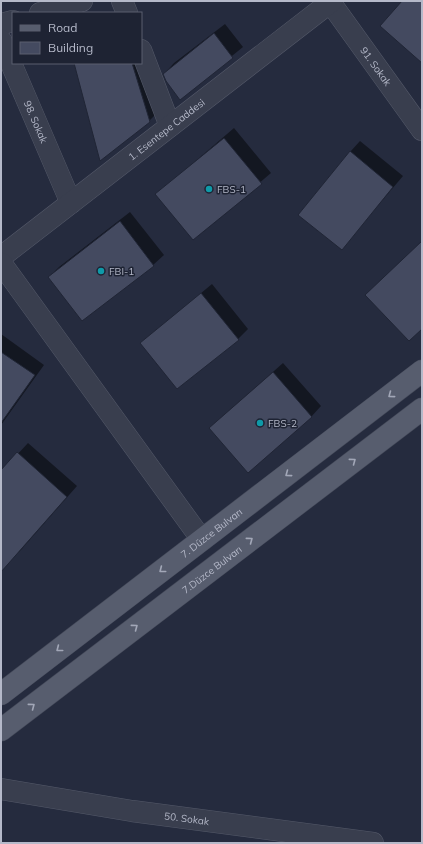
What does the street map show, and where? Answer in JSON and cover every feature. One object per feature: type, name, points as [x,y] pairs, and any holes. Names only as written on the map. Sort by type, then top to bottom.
[{"type":"main road","name":"7. Düzce Bulvarı","points":[[1,694],[422,371]]},
{"type":"main road","name":"7.Düzce Bulvarı","points":[[1,730],[422,409]]},
{"type":"street","points":[[44,12],[82,1]]},
{"type":"street","points":[[122,1],[127,12]]},
{"type":"street","name":"1. Esentepe Caddesi","points":[[1,257],[331,2]]},
{"type":"street","name":"91. Sokak","points":[[331,2],[422,130]]},
{"type":"street","points":[[1,24],[12,21]]},
{"type":"street","name":"98. Sokak","points":[[1,40],[71,203]]},
{"type":"street","points":[[142,53],[170,126]]},
{"type":"street","points":[[1,263],[202,540]]},
{"type":"street","name":"50. Sokak","points":[[1,789],[132,811],[374,843]]},
{"type":"building","points":[[402,1],[422,1],[422,63],[380,26]]},
{"type":"building","points":[[214,33],[233,58],[180,100],[166,81],[163,74]]},
{"type":"building","points":[[74,64],[132,64],[150,122],[100,161]]},
{"type":"building","name":"FBS-1","points":[[224,138],[262,184],[193,240],[155,194]]},
{"type":"building","points":[[350,151],[393,187],[342,250],[298,215]]},
{"type":"building","name":"FBI-1","points":[[120,221],[154,266],[82,321],[48,277]]},
{"type":"building","points":[[422,241],[422,329],[409,341],[365,295]]},
{"type":"building","points":[[201,293],[239,340],[177,389],[140,343]]},
{"type":"building","points":[[1,352],[35,375],[1,423]]},
{"type":"building","name":"FBS-2","points":[[273,372],[312,417],[248,473],[209,428]]},
{"type":"building","points":[[17,452],[67,497],[1,572],[1,470]]},
{"type":"place","name":"FBS-1","points":[[209,189]]},
{"type":"place","name":"FBI-1","points":[[101,271]]},
{"type":"place","name":"FBS-2","points":[[260,423]]}]
